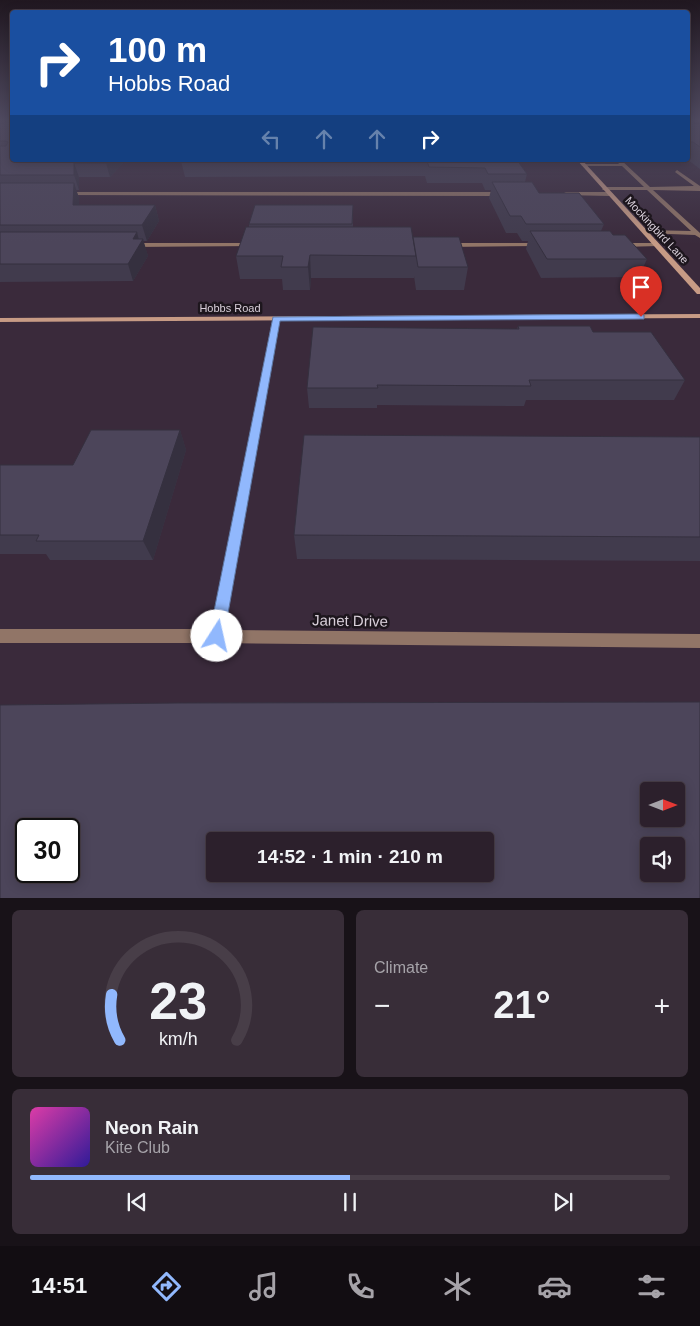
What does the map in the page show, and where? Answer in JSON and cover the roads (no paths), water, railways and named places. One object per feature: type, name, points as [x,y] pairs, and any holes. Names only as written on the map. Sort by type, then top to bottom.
[{"type":"street","points":[[581,162],[623,165]]},
{"type":"street","name":"Mockingbird Lane","points":[[581,162],[700,292]]},
{"type":"street","points":[[620,162],[698,234]]},
{"type":"street","points":[[677,171],[699,189]]},
{"type":"street","points":[[605,188],[699,189]]},
{"type":"street","points":[[59,194],[512,194]]},
{"type":"street","points":[[561,194],[610,194]]},
{"type":"street","points":[[646,232],[698,234]]},
{"type":"street","points":[[129,245],[259,245]]},
{"type":"street","points":[[438,245],[548,245]]},
{"type":"street","points":[[617,245],[657,245]]},
{"type":"street","name":"Hobbs Road","points":[[0,320],[700,316]]},
{"type":"street","points":[[217,636],[276,319]]},
{"type":"street","name":"Janet Drive","points":[[0,636],[217,636],[700,641]]}]
